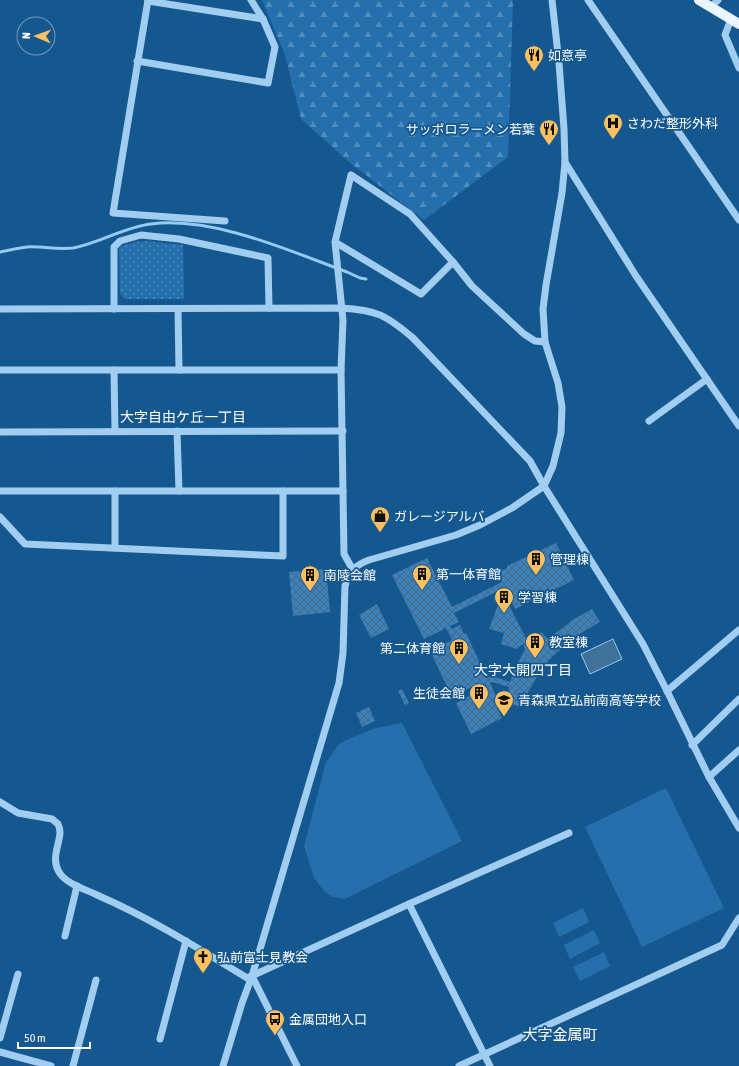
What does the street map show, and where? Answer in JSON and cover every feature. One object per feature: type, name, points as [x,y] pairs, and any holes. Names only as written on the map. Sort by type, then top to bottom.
[{"type":"main road","points":[[699,0],[714,4],[735,22]]},
{"type":"street","points":[[138,61],[268,83],[275,47],[263,19],[251,0]]},
{"type":"street","points":[[223,1066],[242,1003],[252,976],[339,683],[343,653],[345,586],[348,577],[360,564],[369,560],[456,536],[512,508],[544,486],[553,466],[561,433],[562,407],[558,384],[545,342],[543,309],[562,193],[565,162],[559,63],[552,0]]},
{"type":"street","points":[[588,0],[739,220]]},
{"type":"street","points":[[225,221],[113,213],[148,1],[263,19]]},
{"type":"street","points":[[735,22],[725,35],[739,68]]},
{"type":"street","points":[[565,162],[636,276],[739,426]]},
{"type":"street","points":[[353,570],[344,554],[341,370],[343,320],[335,242],[351,175],[410,214],[453,262],[472,286],[524,334],[535,341],[545,342]]},
{"type":"street","points":[[114,309],[114,247],[120,241],[141,235],[179,239],[268,258],[269,308]]},
{"type":"street","points":[[335,242],[421,294],[453,262]]},
{"type":"street","points":[[178,308],[179,370]]},
{"type":"street","points":[[0,309],[341,308],[371,311],[383,315],[398,325],[413,338],[530,461],[544,486],[643,644],[709,777],[739,828]]},
{"type":"street","points":[[0,370],[341,370]]},
{"type":"street","points":[[114,370],[114,431]]},
{"type":"street","points":[[649,421],[707,379]]},
{"type":"street","points":[[177,431],[179,491]]},
{"type":"street","points":[[0,432],[343,431]]},
{"type":"street","points":[[0,490],[343,491]]},
{"type":"street","points":[[115,491],[115,548]]},
{"type":"street","points":[[0,517],[25,544],[283,556],[283,491]]},
{"type":"street","points":[[667,691],[739,630]]},
{"type":"street","points":[[692,744],[739,699]]},
{"type":"street","points":[[709,777],[739,750]]},
{"type":"street","points":[[0,802],[18,813],[52,819],[58,824],[60,833],[55,860],[58,870],[62,876],[77,886],[119,904],[186,941],[247,978],[408,904],[569,833]]},
{"type":"street","points":[[65,936],[77,886]]},
{"type":"street","points":[[408,904],[490,1066]]},
{"type":"street","points":[[459,1066],[722,945],[739,918]]},
{"type":"street","points":[[160,1039],[186,941]]},
{"type":"street","points":[[0,1038],[18,974]]},
{"type":"street","points":[[252,976],[297,1066]]},
{"type":"street","points":[[73,1066],[96,980]]},
{"type":"street","points":[[0,1052],[51,1066]]},
{"type":"green space","points":[[262,0],[513,0],[508,157],[424,220],[349,162],[301,119],[285,55]]},
{"type":"green space","points":[[146,241],[183,245],[184,299],[125,299],[120,294],[119,247],[135,242]]},
{"type":"green space","points":[[402,723],[462,841],[345,899],[333,897],[325,892],[314,878],[304,846],[326,762],[339,744],[376,728]]},
{"type":"green space","points":[[666,788],[724,908],[642,947],[585,827]]},
{"type":"green space","points":[[583,908],[589,922],[559,937],[553,923]]},
{"type":"green space","points":[[594,930],[600,943],[570,959],[564,945]]},
{"type":"green space","points":[[604,952],[610,966],[580,981],[573,967]]},
{"type":"shaded area","points":[[613,639],[622,659],[590,674],[581,654]]},
{"type":"building","points":[[556,543],[574,580],[515,609],[505,587],[501,590],[529,644],[541,632],[548,639],[574,619],[592,609],[600,622],[581,633],[549,660],[539,673],[527,694],[522,707],[507,703],[509,687],[492,682],[490,683],[497,698],[493,700],[502,718],[471,734],[456,703],[487,687],[486,684],[481,687],[479,683],[452,697],[430,651],[452,640],[446,628],[424,639],[392,575],[427,558],[452,607],[502,582],[498,573],[507,568],[507,566]],"holes":[[[496,592],[500,599],[489,629],[504,633],[501,644],[516,649],[523,644],[525,649],[510,682],[492,676],[487,678],[466,633],[464,634],[460,625],[452,629],[450,626],[459,622],[454,613]]]},
{"type":"building","name":"南陵会館","points":[[326,569],[330,612],[293,616],[289,572]]},
{"type":"building","points":[[377,604],[389,629],[371,638],[359,615]]},
{"type":"building","points":[[402,689],[409,703],[405,705],[398,691]]},
{"type":"building","points":[[369,707],[375,721],[362,727],[356,713]]},
{"type":"waterway","points":[[0,252],[27,247],[62,249],[73,248],[93,243],[131,228],[151,224],[175,223],[199,225],[250,237],[276,245],[366,279]]},
{"type":"place","name":"如意亭","points":[[534,72]]},
{"type":"place","name":"さわだ整形外科","points":[[613,140]]},
{"type":"place","name":"サッポロラーメン若葉","points":[[549,146]]},
{"type":"place","name":"ガレージアルバ","points":[[380,533]]},
{"type":"place","name":"管理棟","points":[[536,576]]},
{"type":"place","name":"第一体育館","points":[[422,591]]},
{"type":"place","name":"南陵会館","points":[[310,592]]},
{"type":"place","name":"学習棟","points":[[504,614]]},
{"type":"place","name":"教室棟","points":[[535,659]]},
{"type":"place","name":"第二体育館","points":[[459,665]]},
{"type":"place","name":"生徒会館","points":[[479,710]]},
{"type":"place","name":"青森県立弘前南高等学校","points":[[504,717]]},
{"type":"place","name":"弘前富士見教会","points":[[203,974]]},
{"type":"place","name":"金属団地入口","points":[[275,1036]]},
{"type":"district","name":"大字自由ケ丘一丁目","points":[[183,417]]},
{"type":"district","name":"大字大開四丁目","points":[[523,670]]},
{"type":"district","name":"大字金属町","points":[[560,1035]]}]
